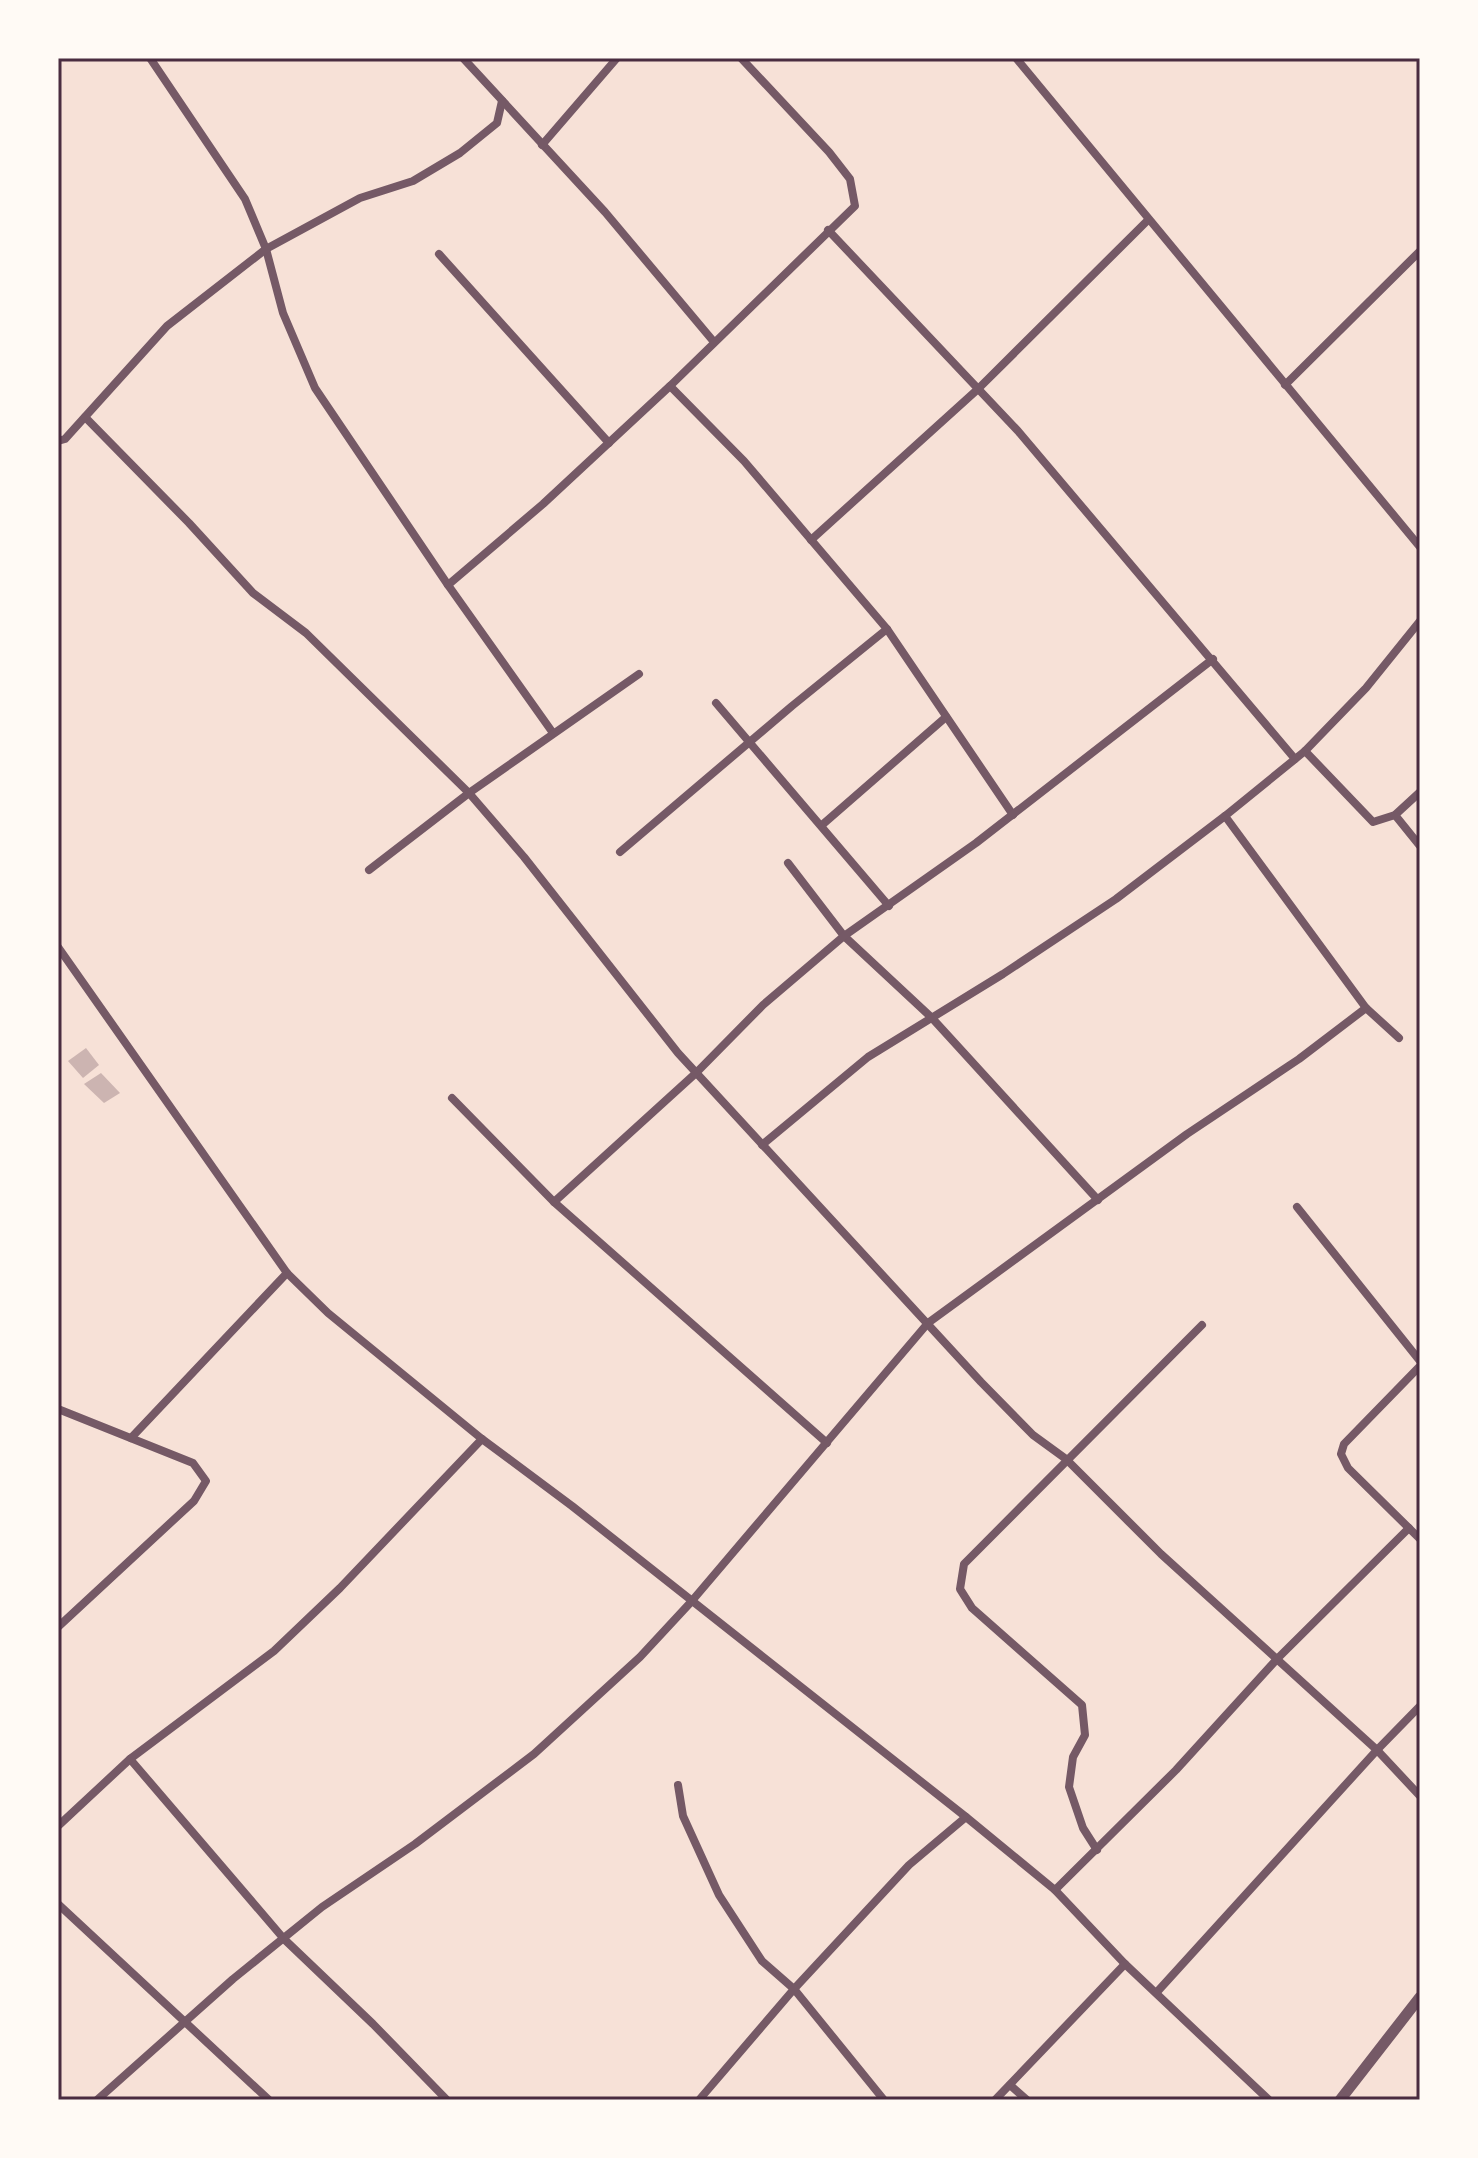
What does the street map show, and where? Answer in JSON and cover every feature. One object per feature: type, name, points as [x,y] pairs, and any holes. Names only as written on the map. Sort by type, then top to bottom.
[{"type":"street","points":[[150,58],[245,199],[266,249],[283,313],[315,388],[553,733]]},
{"type":"street","points":[[463,58],[605,212],[714,342]]},
{"type":"street","points":[[542,145],[617,58]]},
{"type":"street","points":[[448,585],[609,443],[855,206],[850,179],[829,152],[741,58]]},
{"type":"street","points":[[1016,58],[1420,547]]},
{"type":"street","points":[[58,441],[65,439],[167,326],[266,249],[360,198],[413,181],[460,153],[497,123],[502,101]]},
{"type":"street","points":[[811,540],[978,389],[1148,220]]},
{"type":"street","points":[[828,230],[1018,431],[1295,759]]},
{"type":"street","points":[[1285,385],[1420,251]]},
{"type":"street","points":[[439,254],[609,443]]},
{"type":"street","points":[[670,386],[744,461],[887,629],[1013,815]]},
{"type":"street","points":[[85,417],[253,593],[306,633],[469,793],[524,857],[696,1073],[1033,1435],[1066,1459],[1161,1554],[1377,1750],[1420,1796]]},
{"type":"street","points":[[762,1145],[868,1057],[1116,899],[1225,816],[1305,751],[1366,688],[1420,621]]},
{"type":"street","points":[[620,852],[887,629]]},
{"type":"street","points":[[554,1202],[696,1073],[763,1005],[844,936],[1013,815],[1213,659]]},
{"type":"street","points":[[369,870],[469,793],[639,674]]},
{"type":"street","points":[[716,703],[889,906]]},
{"type":"street","points":[[822,825],[946,717]]},
{"type":"street","points":[[1305,751],[1373,822],[1395,815],[1420,792]]},
{"type":"street","points":[[1395,815],[1420,846]]},
{"type":"street","points":[[1225,816],[1366,1008],[1399,1038]]},
{"type":"street","points":[[788,863],[844,936],[932,1018],[1098,1200]]},
{"type":"street","points":[[58,947],[287,1273],[328,1313],[482,1439],[572,1506],[1055,1890],[1125,1964],[1269,2100]]},
{"type":"street","points":[[97,2100],[322,1907],[415,1844],[534,1754],[640,1657],[691,1602],[928,1323],[1366,1008]]},
{"type":"street","points":[[452,1098],[554,1202],[827,1443]]},
{"type":"street","points":[[1297,1207],[1420,1363],[1344,1444],[1341,1454],[1348,1468],[1420,1539]]},
{"type":"street","points":[[131,1438],[287,1273]]},
{"type":"street","points":[[1097,1850],[1083,1828],[1069,1787],[1073,1757],[1085,1735],[1082,1705],[972,1608],[960,1589],[964,1564],[1202,1325]]},
{"type":"street","points":[[58,1627],[194,1501],[206,1481],[193,1463],[131,1438],[60,1415]]},
{"type":"street","points":[[58,1826],[130,1759],[274,1651],[340,1588],[482,1439]]},
{"type":"street","points":[[1055,1890],[1176,1770],[1277,1659],[1409,1528]]},
{"type":"street","points":[[1157,1992],[1420,1706]]},
{"type":"street","points":[[130,1759],[284,1939],[447,2100]]},
{"type":"street","points":[[678,1785],[683,1816],[719,1895],[762,1961],[794,1989],[884,2100]]},
{"type":"street","points":[[699,2100],[794,1989],[909,1865],[966,1817]]},
{"type":"street","points":[[58,1904],[269,2100]]},
{"type":"street","points":[[995,2100],[1125,1964]]},
{"type":"street","points":[[1340,2100],[1420,1997]]},
{"type":"street","points":[[1010,2085],[1027,2100]]},
{"type":"building","points":[[86,1048],[99,1065],[83,1078],[68,1061]]},
{"type":"building","points":[[101,1073],[120,1093],[104,1103],[84,1084]]}]
